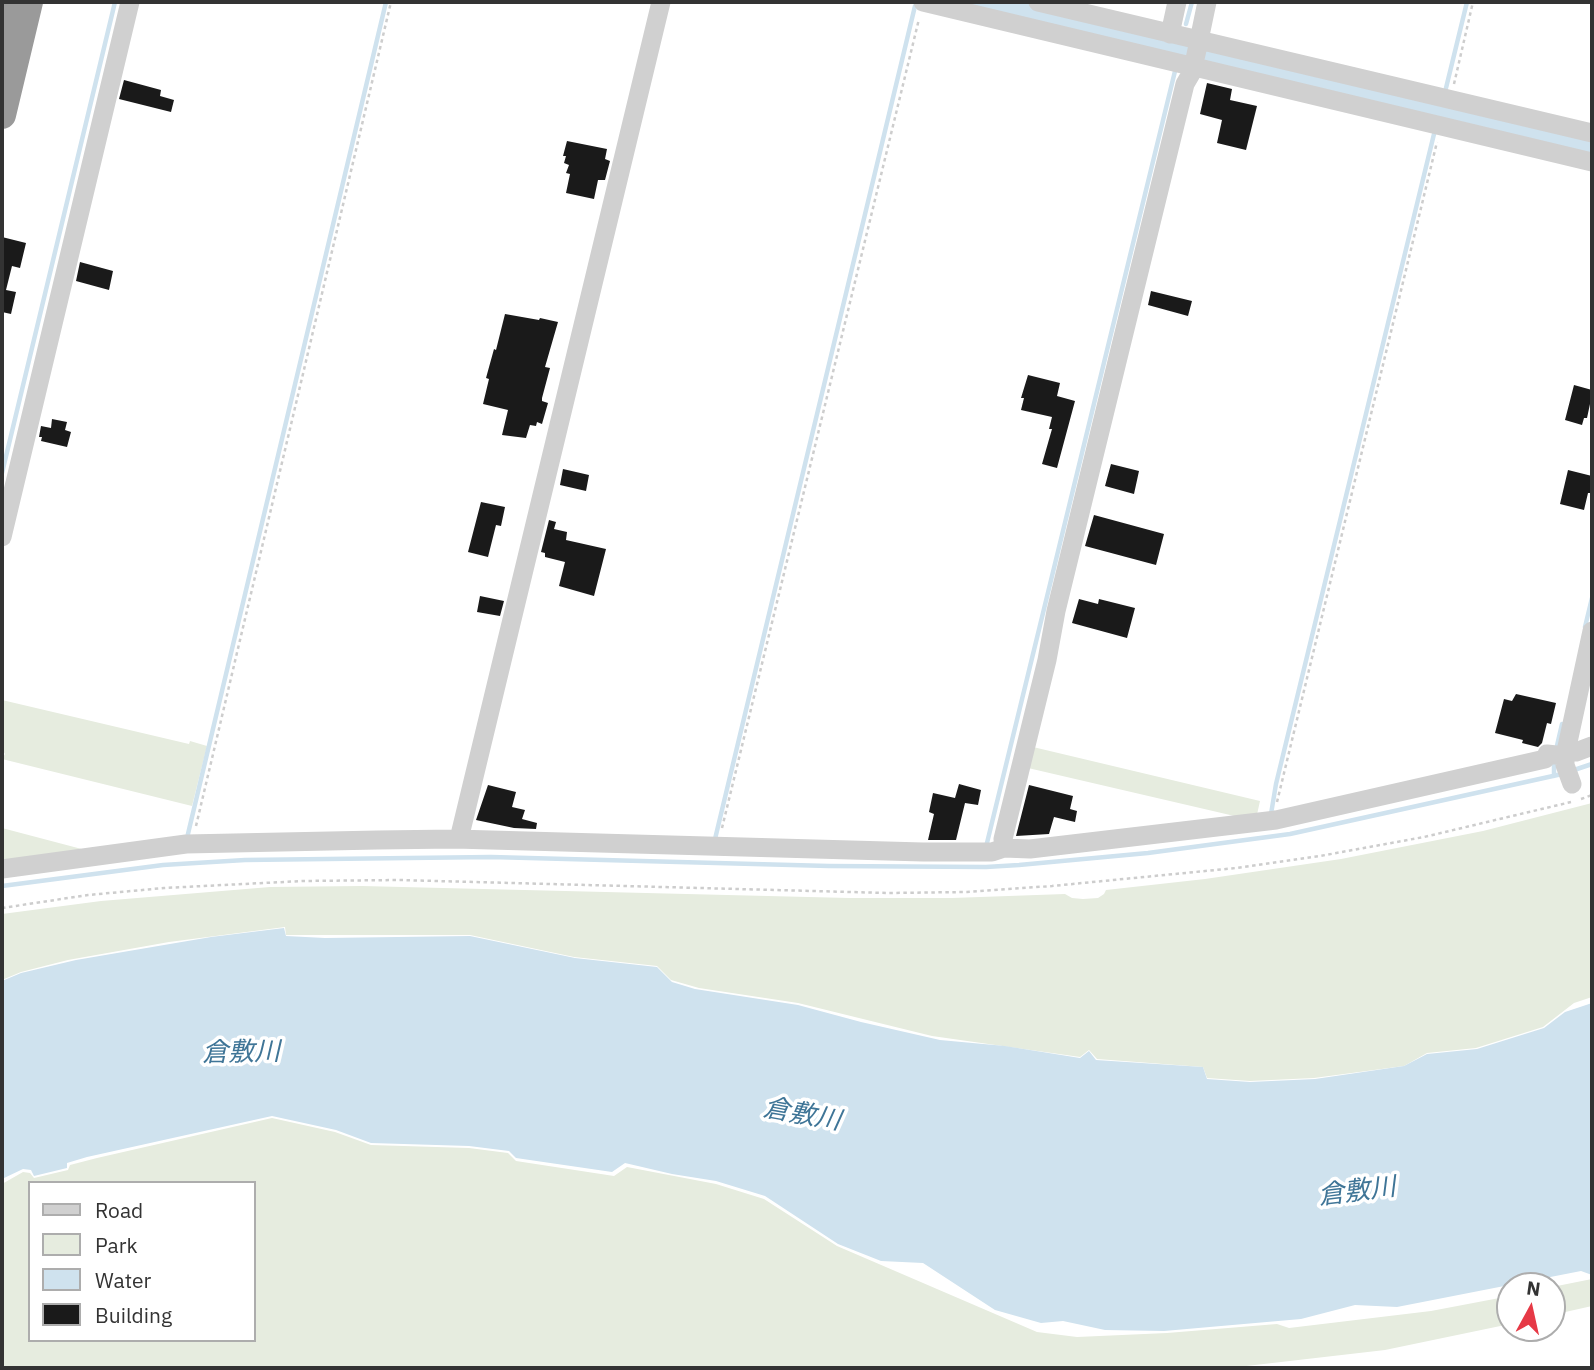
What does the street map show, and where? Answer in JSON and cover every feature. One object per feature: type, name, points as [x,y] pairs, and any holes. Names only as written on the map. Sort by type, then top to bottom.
[{"type":"highway","points":[[2,33],[9,2]]},
{"type":"highway","points":[[2,115],[29,2]]},
{"type":"street","points":[[2,537],[130,2]]},
{"type":"street","points":[[453,839],[661,2]]},
{"type":"street","points":[[1038,2],[1170,34],[1189,58],[1450,115],[1592,162]]},
{"type":"street","points":[[1170,34],[1177,2]]},
{"type":"street","points":[[992,850],[1003,839],[1185,84],[1189,58],[1207,2]]},
{"type":"street","points":[[924,5],[1189,58],[1450,115],[1592,133]]},
{"type":"street","points":[[1564,764],[1592,631]]},
{"type":"street","points":[[1564,764],[1576,752],[1592,747]]},
{"type":"street","points":[[2,869],[197,844],[453,839],[719,847],[1030,849],[1273,820],[1545,759],[1547,754],[1564,764]]},
{"type":"path","points":[[197,844],[195,830],[198,812],[391,2]]},
{"type":"path","points":[[1273,820],[1438,140],[1450,115],[1473,2]]},
{"type":"path","points":[[719,847],[924,5]]},
{"type":"path","points":[[2,908],[88,895],[164,888],[317,881],[399,880],[888,893],[1040,887],[1211,871],[1320,856],[1424,837],[1592,796]]},
{"type":"green space","points":[[2,700],[207,746],[192,806],[2,759],[5,754],[2,749]]},
{"type":"green space","points":[[1033,747],[1260,801],[1256,819],[1028,768]]},
{"type":"green space","points":[[1592,803],[1592,997],[1574,1003],[1543,1027],[1476,1048],[1427,1053],[1404,1066],[1314,1078],[1250,1081],[1207,1078],[1203,1067],[1097,1059],[1089,1050],[1080,1057],[932,1036],[798,1003],[699,988],[671,980],[657,966],[574,957],[470,935],[286,935],[285,927],[169,942],[68,960],[21,972],[2,980],[2,914],[101,901],[270,887],[362,886],[849,898],[1065,894],[1083,899],[1098,898],[1106,890],[1341,859],[1483,831]]},
{"type":"green space","points":[[2,828],[93,852],[2,864]]},
{"type":"green space","points":[[272,1118],[335,1132],[371,1145],[469,1148],[508,1153],[516,1161],[614,1176],[627,1167],[716,1184],[764,1199],[837,1246],[1037,1332],[1077,1337],[1277,1324],[1289,1328],[1431,1311],[1496,1299],[1496,1327],[1385,1350],[1229,1368],[2,1368],[2,1184],[23,1172],[30,1173],[34,1178],[68,1170],[70,1165],[97,1158]]},
{"type":"green space","points":[[1592,1279],[1592,1306],[1566,1312],[1566,1284]]},
{"type":"water","name":"倉敷川","points":[[284,928],[286,936],[325,938],[470,936],[575,958],[657,967],[672,982],[695,989],[798,1005],[940,1040],[1005,1046],[1080,1058],[1089,1051],[1096,1060],[1203,1067],[1207,1079],[1250,1082],[1315,1079],[1404,1066],[1427,1054],[1477,1049],[1544,1028],[1565,1012],[1592,1003],[1592,1275],[1581,1271],[1566,1274],[1496,1272],[1496,1288],[1397,1307],[1355,1305],[1301,1319],[1164,1331],[1105,1330],[1063,1321],[1041,1323],[995,1310],[923,1263],[881,1261],[838,1244],[765,1196],[716,1181],[625,1163],[612,1172],[516,1158],[509,1151],[469,1146],[371,1143],[336,1130],[272,1116],[87,1157],[67,1163],[67,1168],[34,1176],[31,1170],[23,1169],[2,1179],[2,981],[21,973],[76,960],[211,937]]},
{"type":"building","points":[[124,80],[161,90],[160,96],[174,100],[171,112],[119,99]]},
{"type":"building","points":[[1207,83],[1232,89],[1230,100],[1257,106],[1246,150],[1217,143],[1222,120],[1200,114]]},
{"type":"building","points":[[567,141],[607,149],[605,159],[610,161],[605,180],[598,180],[594,199],[566,193],[570,174],[566,173],[569,165],[564,163],[566,156],[563,156]]},
{"type":"building","points":[[2,237],[26,243],[20,268],[12,266],[6,290],[16,292],[11,314],[2,312]]},
{"type":"building","points":[[80,262],[113,271],[109,290],[76,281]]},
{"type":"building","points":[[1151,291],[1192,301],[1188,316],[1148,305]]},
{"type":"building","points":[[505,314],[558,322],[545,367],[550,368],[542,401],[548,403],[542,424],[537,422],[536,426],[530,425],[526,438],[502,435],[508,410],[483,404],[489,379],[486,378]]},
{"type":"building","points":[[1028,375],[1060,383],[1057,396],[1075,401],[1057,468],[1042,464],[1052,429],[1049,429],[1052,417],[1021,410],[1024,398],[1021,398]]},
{"type":"building","points":[[1574,385],[1592,390],[1592,405],[1590,404],[1587,418],[1584,418],[1582,425],[1565,420]]},
{"type":"building","points":[[52,419],[67,422],[65,430],[71,432],[67,447],[41,441],[41,426],[51,428]]},
{"type":"building","points":[[1111,464],[1139,471],[1134,494],[1105,486]]},
{"type":"building","points":[[563,469],[589,475],[586,491],[560,485]]},
{"type":"building","points":[[1568,470],[1592,476],[1584,510],[1560,504]]},
{"type":"building","points":[[481,502],[505,507],[501,526],[496,525],[488,557],[468,552]]},
{"type":"building","points":[[1094,515],[1164,534],[1156,565],[1085,546]]},
{"type":"building","points":[[549,520],[556,522],[554,529],[567,532],[566,540],[606,549],[594,596],[559,586],[565,562],[545,557],[545,553],[541,552]]},
{"type":"building","points":[[480,596],[504,601],[500,616],[477,612]]},
{"type":"building","points":[[1079,599],[1098,604],[1099,599],[1135,608],[1127,638],[1072,623]]},
{"type":"building","points":[[1516,694],[1556,703],[1551,724],[1547,723],[1542,743],[1538,747],[1495,733],[1504,699],[1512,701]]},
{"type":"building","points":[[959,784],[981,790],[978,805],[965,803],[956,840],[928,840],[934,814],[929,812],[933,793],[955,798]]},
{"type":"building","points":[[488,785],[516,792],[512,807],[525,810],[522,819],[537,823],[536,829],[514,828],[476,820]]},
{"type":"building","points":[[1029,785],[1073,796],[1070,809],[1077,811],[1075,822],[1054,817],[1049,834],[1016,836]]},
{"type":"waterway","points":[[2,473],[115,2]]},
{"type":"waterway","points":[[187,838],[386,2]]},
{"type":"waterway","points":[[965,2],[1592,152]]},
{"type":"waterway","points":[[1186,24],[1192,2]]},
{"type":"waterway","points":[[1446,88],[1467,2]]},
{"type":"waterway","points":[[715,839],[915,6]]},
{"type":"waterway","points":[[986,847],[1176,67]]},
{"type":"waterway","points":[[1271,814],[1276,784],[1434,134]]},
{"type":"waterway","points":[[1585,627],[1592,598]]},
{"type":"waterway","points":[[1556,750],[1562,724]]},
{"type":"waterway","points":[[1554,758],[1554,776]]},
{"type":"waterway","points":[[1574,770],[1592,764]]},
{"type":"waterway","points":[[2,886],[163,865],[245,860],[491,857],[829,866],[1019,865],[1148,853],[1290,834],[1562,774]]}]
